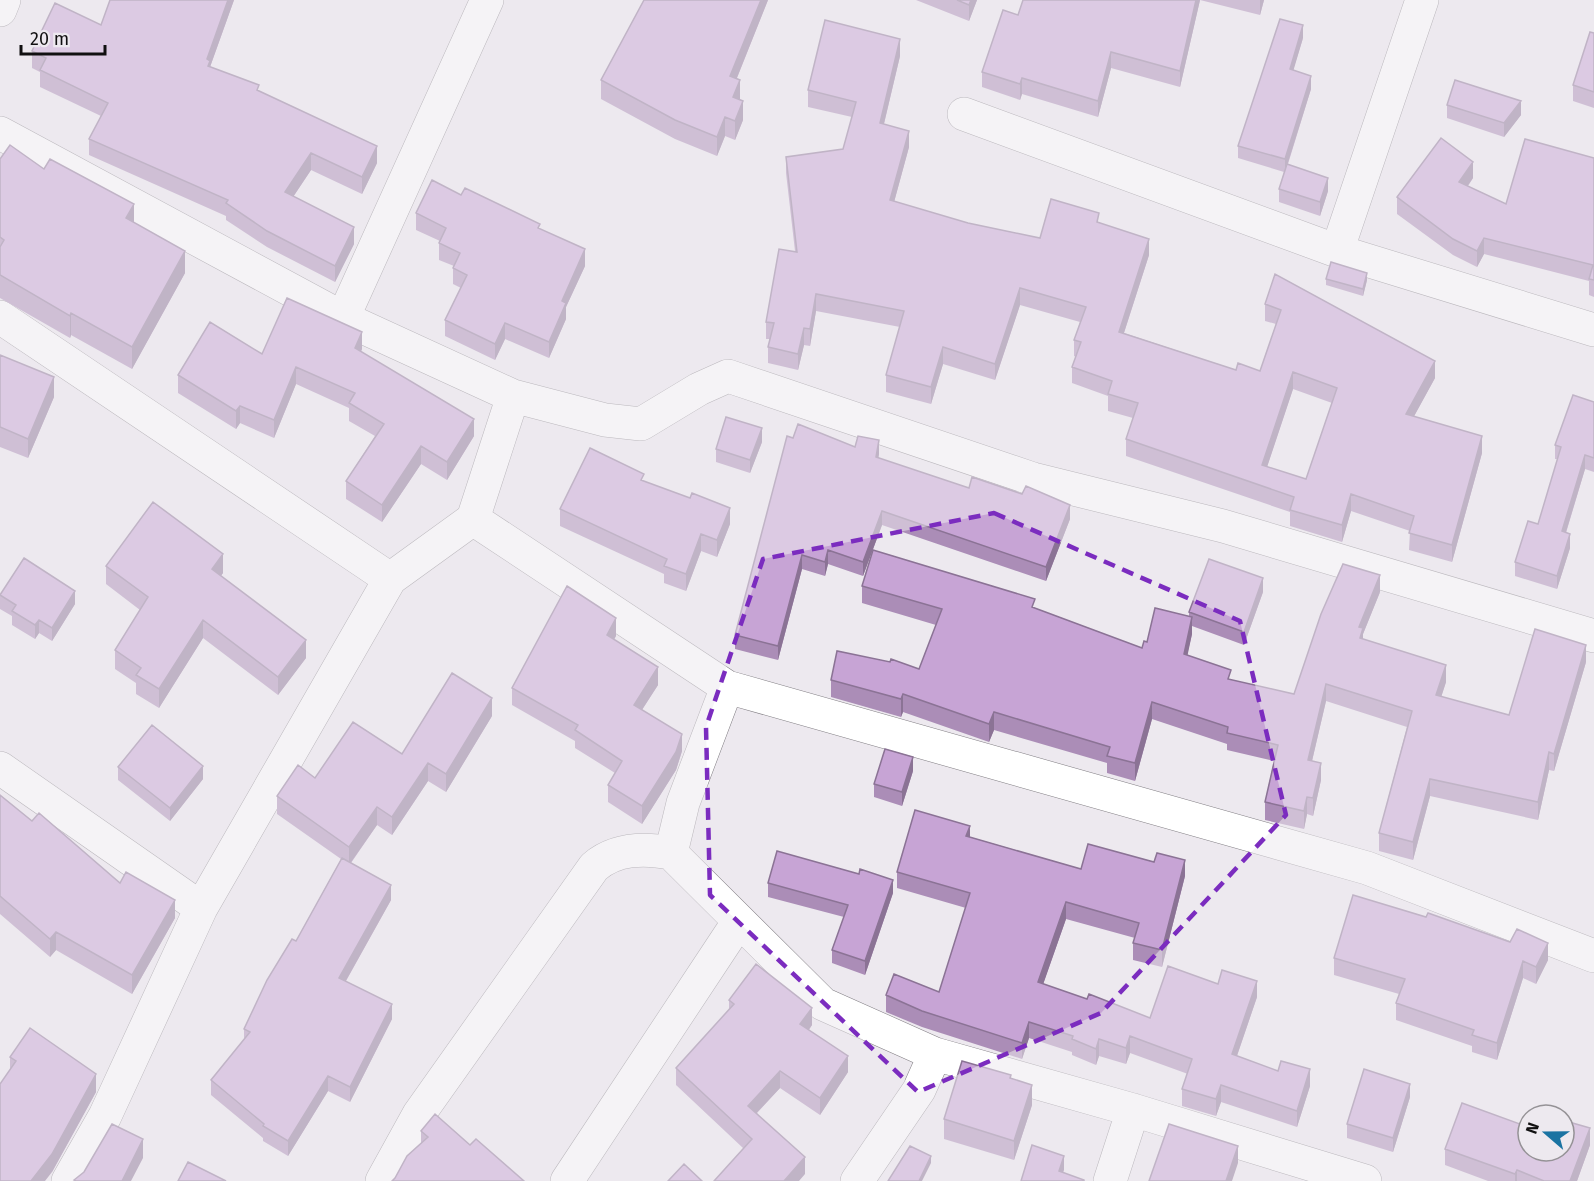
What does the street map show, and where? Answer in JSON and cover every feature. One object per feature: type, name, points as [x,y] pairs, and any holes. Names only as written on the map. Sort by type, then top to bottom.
[{"type":"street","points":[[0,10],[4,0]]},
{"type":"street","points":[[344,318],[487,0]]},
{"type":"street","points":[[1337,251],[1422,0]]},
{"type":"street","points":[[964,114],[1337,251],[1594,330]]},
{"type":"street","points":[[0,133],[344,318],[513,396],[605,420],[640,424],[699,389],[728,376],[1033,479],[1223,526],[1594,636]]},
{"type":"street","points":[[0,316],[390,579]]},
{"type":"street","points":[[68,1181],[105,1116],[201,908],[336,677],[390,579],[473,519],[513,396]]},
{"type":"street","points":[[473,519],[728,687],[1367,868],[1594,956]]},
{"type":"street","points":[[671,853],[683,803],[728,687]]},
{"type":"street","points":[[0,768],[201,908]]},
{"type":"street","points":[[382,1181],[419,1114],[594,867],[616,853],[648,849],[671,853],[823,1004],[935,1054],[1133,1110],[1365,1181]]},
{"type":"street","points":[[567,1181],[740,921]]},
{"type":"street","points":[[857,1181],[919,1090],[935,1054]]},
{"type":"street","points":[[1110,1181],[1133,1110]]},
{"type":"highlighted area","points":[[994,513],[1240,621],[1286,815],[1101,1013],[918,1092],[710,895],[706,727],[763,559]]},
{"type":"building","points":[[110,0],[228,0],[207,59],[210,61],[208,66],[259,85],[257,90],[377,146],[362,177],[311,153],[285,192],[354,227],[335,266],[267,231],[226,203],[228,200],[89,139],[108,103],[40,70],[46,58],[32,51],[55,3],[101,25]]},
{"type":"building","points":[[644,0],[761,0],[730,76],[740,80],[733,97],[743,101],[735,121],[725,117],[717,137],[675,120],[601,80]]},
{"type":"building","points":[[957,0],[971,0],[969,5]]},
{"type":"building","points":[[1023,0],[1196,0],[1180,71],[1111,52],[1098,101],[1022,78],[1020,84],[982,72],[1003,10],[1018,15]]},
{"type":"building","points":[[1280,19],[1303,25],[1290,69],[1311,76],[1285,159],[1238,146]]},
{"type":"building","points":[[825,20],[900,39],[880,123],[909,131],[890,200],[968,223],[1040,238],[1051,199],[1099,213],[1097,222],[1149,239],[1119,332],[1236,370],[1238,363],[1260,371],[1281,310],[1265,304],[1275,274],[1435,361],[1406,414],[1482,436],[1452,545],[1409,533],[1414,516],[1351,494],[1342,525],[1290,510],[1294,497],[1126,439],[1138,403],[1108,394],[1112,381],[1072,367],[1081,342],[1074,340],[1086,307],[1020,288],[995,364],[943,347],[931,387],[886,375],[904,311],[816,294],[810,329],[804,328],[798,354],[768,347],[774,323],[766,322],[779,249],[797,252],[786,157],[843,149],[856,102],[808,90]],"holes":[[[1293,372],[1337,388],[1306,479],[1262,465]]]},
{"type":"building","points":[[1590,32],[1594,33],[1594,92],[1573,85]]},
{"type":"building","points":[[1455,80],[1521,101],[1504,123],[1447,105]]},
{"type":"building","points":[[1441,138],[1473,162],[1459,182],[1506,204],[1525,139],[1594,158],[1594,280],[1589,279],[1593,265],[1484,238],[1477,251],[1453,239],[1397,197]]},
{"type":"building","points":[[10,145],[44,169],[50,159],[134,204],[126,218],[185,251],[132,347],[71,313],[70,316],[0,275],[0,247],[4,240],[0,237],[0,159]]},
{"type":"building","points":[[1287,164],[1328,178],[1320,202],[1279,189]]},
{"type":"building","points":[[432,180],[461,195],[465,188],[540,224],[538,228],[585,249],[562,301],[566,303],[549,342],[505,323],[495,344],[445,320],[467,275],[453,268],[460,253],[439,243],[446,228],[416,213]]},
{"type":"building","points":[[1331,262],[1367,273],[1363,289],[1326,279]]},
{"type":"building","points":[[287,298],[362,332],[355,348],[474,419],[447,462],[421,446],[382,505],[346,481],[384,424],[349,403],[355,393],[296,367],[274,420],[240,406],[236,411],[178,375],[210,322],[262,354]]},
{"type":"building","points":[[0,355],[54,377],[28,439],[0,427]]},
{"type":"building","points":[[1573,395],[1594,402],[1594,458],[1585,455],[1562,531],[1570,534],[1557,576],[1515,562],[1528,521],[1538,524],[1561,447],[1555,445]]},
{"type":"building","points":[[726,417],[762,428],[750,460],[716,449]]},
{"type":"building","points":[[798,424],[855,447],[858,436],[879,440],[876,457],[969,488],[972,477],[1022,494],[1026,486],[1070,505],[1046,567],[882,511],[863,562],[828,550],[825,562],[802,555],[778,646],[735,635],[787,436],[793,438]]},
{"type":"building","points":[[590,448],[644,474],[641,480],[690,498],[692,493],[730,508],[717,540],[701,534],[686,574],[664,566],[667,559],[560,509]]},
{"type":"building","points":[[153,502],[223,554],[212,569],[306,640],[278,677],[203,620],[159,689],[136,675],[141,668],[115,650],[148,597],[106,566]]},
{"type":"building","points":[[873,550],[1035,599],[1032,607],[1142,648],[1144,641],[1147,642],[1155,608],[1192,617],[1184,654],[1231,670],[1228,679],[1294,694],[1321,614],[1343,564],[1380,575],[1359,627],[1363,628],[1360,638],[1446,665],[1436,695],[1509,715],[1535,629],[1586,645],[1554,754],[1549,752],[1538,802],[1430,779],[1413,842],[1379,833],[1412,711],[1326,684],[1308,760],[1321,763],[1313,798],[1307,797],[1304,811],[1265,802],[1278,745],[1227,733],[1228,727],[1152,702],[1135,763],[1107,756],[1110,747],[994,712],[989,724],[903,694],[901,699],[831,680],[837,651],[890,662],[891,659],[919,669],[942,609],[862,586]]},
{"type":"building","points":[[24,558],[75,591],[52,628],[39,620],[35,625],[12,611],[16,605],[0,595]]},
{"type":"building","points":[[1209,559],[1263,578],[1244,632],[1189,612]]},
{"type":"building","points":[[567,586],[616,618],[607,635],[658,667],[634,705],[682,734],[676,752],[642,806],[608,785],[622,761],[575,730],[578,725],[512,688]]},
{"type":"building","points":[[452,673],[492,698],[446,774],[428,763],[392,817],[377,807],[349,847],[277,796],[298,765],[315,778],[353,722],[402,754]]},
{"type":"building","points":[[152,725],[203,766],[170,808],[118,767]]},
{"type":"building","points":[[885,749],[913,757],[902,792],[874,784]]},
{"type":"building","points":[[0,795],[32,821],[39,813],[120,883],[126,872],[175,900],[132,975],[56,932],[50,939],[0,896]]},
{"type":"building","points":[[915,810],[970,826],[966,836],[1081,869],[1088,844],[1154,862],[1157,853],[1185,860],[1162,950],[1133,943],[1139,923],[1066,902],[1038,982],[1087,999],[1089,994],[1150,1018],[1168,966],[1218,984],[1222,970],[1257,981],[1232,1054],[1278,1071],[1281,1061],[1310,1069],[1297,1111],[1221,1085],[1216,1099],[1182,1089],[1192,1059],[1130,1036],[1126,1048],[1099,1039],[1096,1049],[1072,1039],[1073,1036],[1029,1022],[1022,1043],[922,1011],[886,995],[894,974],[939,992],[970,893],[897,872]]},
{"type":"building","points":[[777,851],[859,874],[860,869],[893,880],[865,961],[832,950],[848,905],[768,883]]},
{"type":"building","points":[[342,858],[391,885],[339,978],[392,1004],[350,1087],[328,1076],[288,1141],[263,1126],[264,1124],[211,1080],[250,1032],[244,1029],[267,980],[292,939],[296,941]]},
{"type":"building","points":[[1353,895],[1426,917],[1428,913],[1510,942],[1517,929],[1548,943],[1536,967],[1523,961],[1497,1043],[1472,1035],[1474,1030],[1396,1003],[1405,979],[1334,958]]},
{"type":"building","points":[[756,964],[812,1008],[800,1024],[848,1056],[820,1098],[780,1071],[748,1106],[805,1157],[784,1181],[714,1181],[752,1139],[676,1068],[734,1004],[729,1000]]},
{"type":"building","points":[[30,1028],[96,1074],[52,1154],[31,1181],[0,1181],[0,1084],[16,1061],[10,1057]]},
{"type":"building","points":[[962,1061],[1011,1075],[1010,1078],[1032,1085],[1014,1141],[944,1119]]},
{"type":"building","points":[[1364,1069],[1410,1084],[1393,1138],[1347,1124]]},
{"type":"building","points":[[1462,1103],[1516,1123],[1516,1163],[1576,1163],[1576,1124],[1590,1128],[1570,1181],[1544,1181],[1517,1170],[1515,1174],[1445,1149]]},
{"type":"building","points":[[435,1114],[470,1145],[476,1139],[524,1181],[392,1181],[407,1156],[428,1137],[421,1131]]},
{"type":"building","points":[[112,1124],[143,1139],[122,1181],[74,1180],[84,1172]]},
{"type":"building","points":[[1169,1124],[1238,1146],[1226,1181],[1149,1181]]},
{"type":"building","points":[[1032,1145],[1064,1156],[1059,1171],[1084,1181],[1021,1181]]},
{"type":"building","points":[[910,1146],[931,1156],[919,1181],[888,1181]]},
{"type":"building","points":[[188,1162],[226,1181],[178,1181]]},
{"type":"building","points":[[684,1164],[702,1181],[668,1181]]}]
